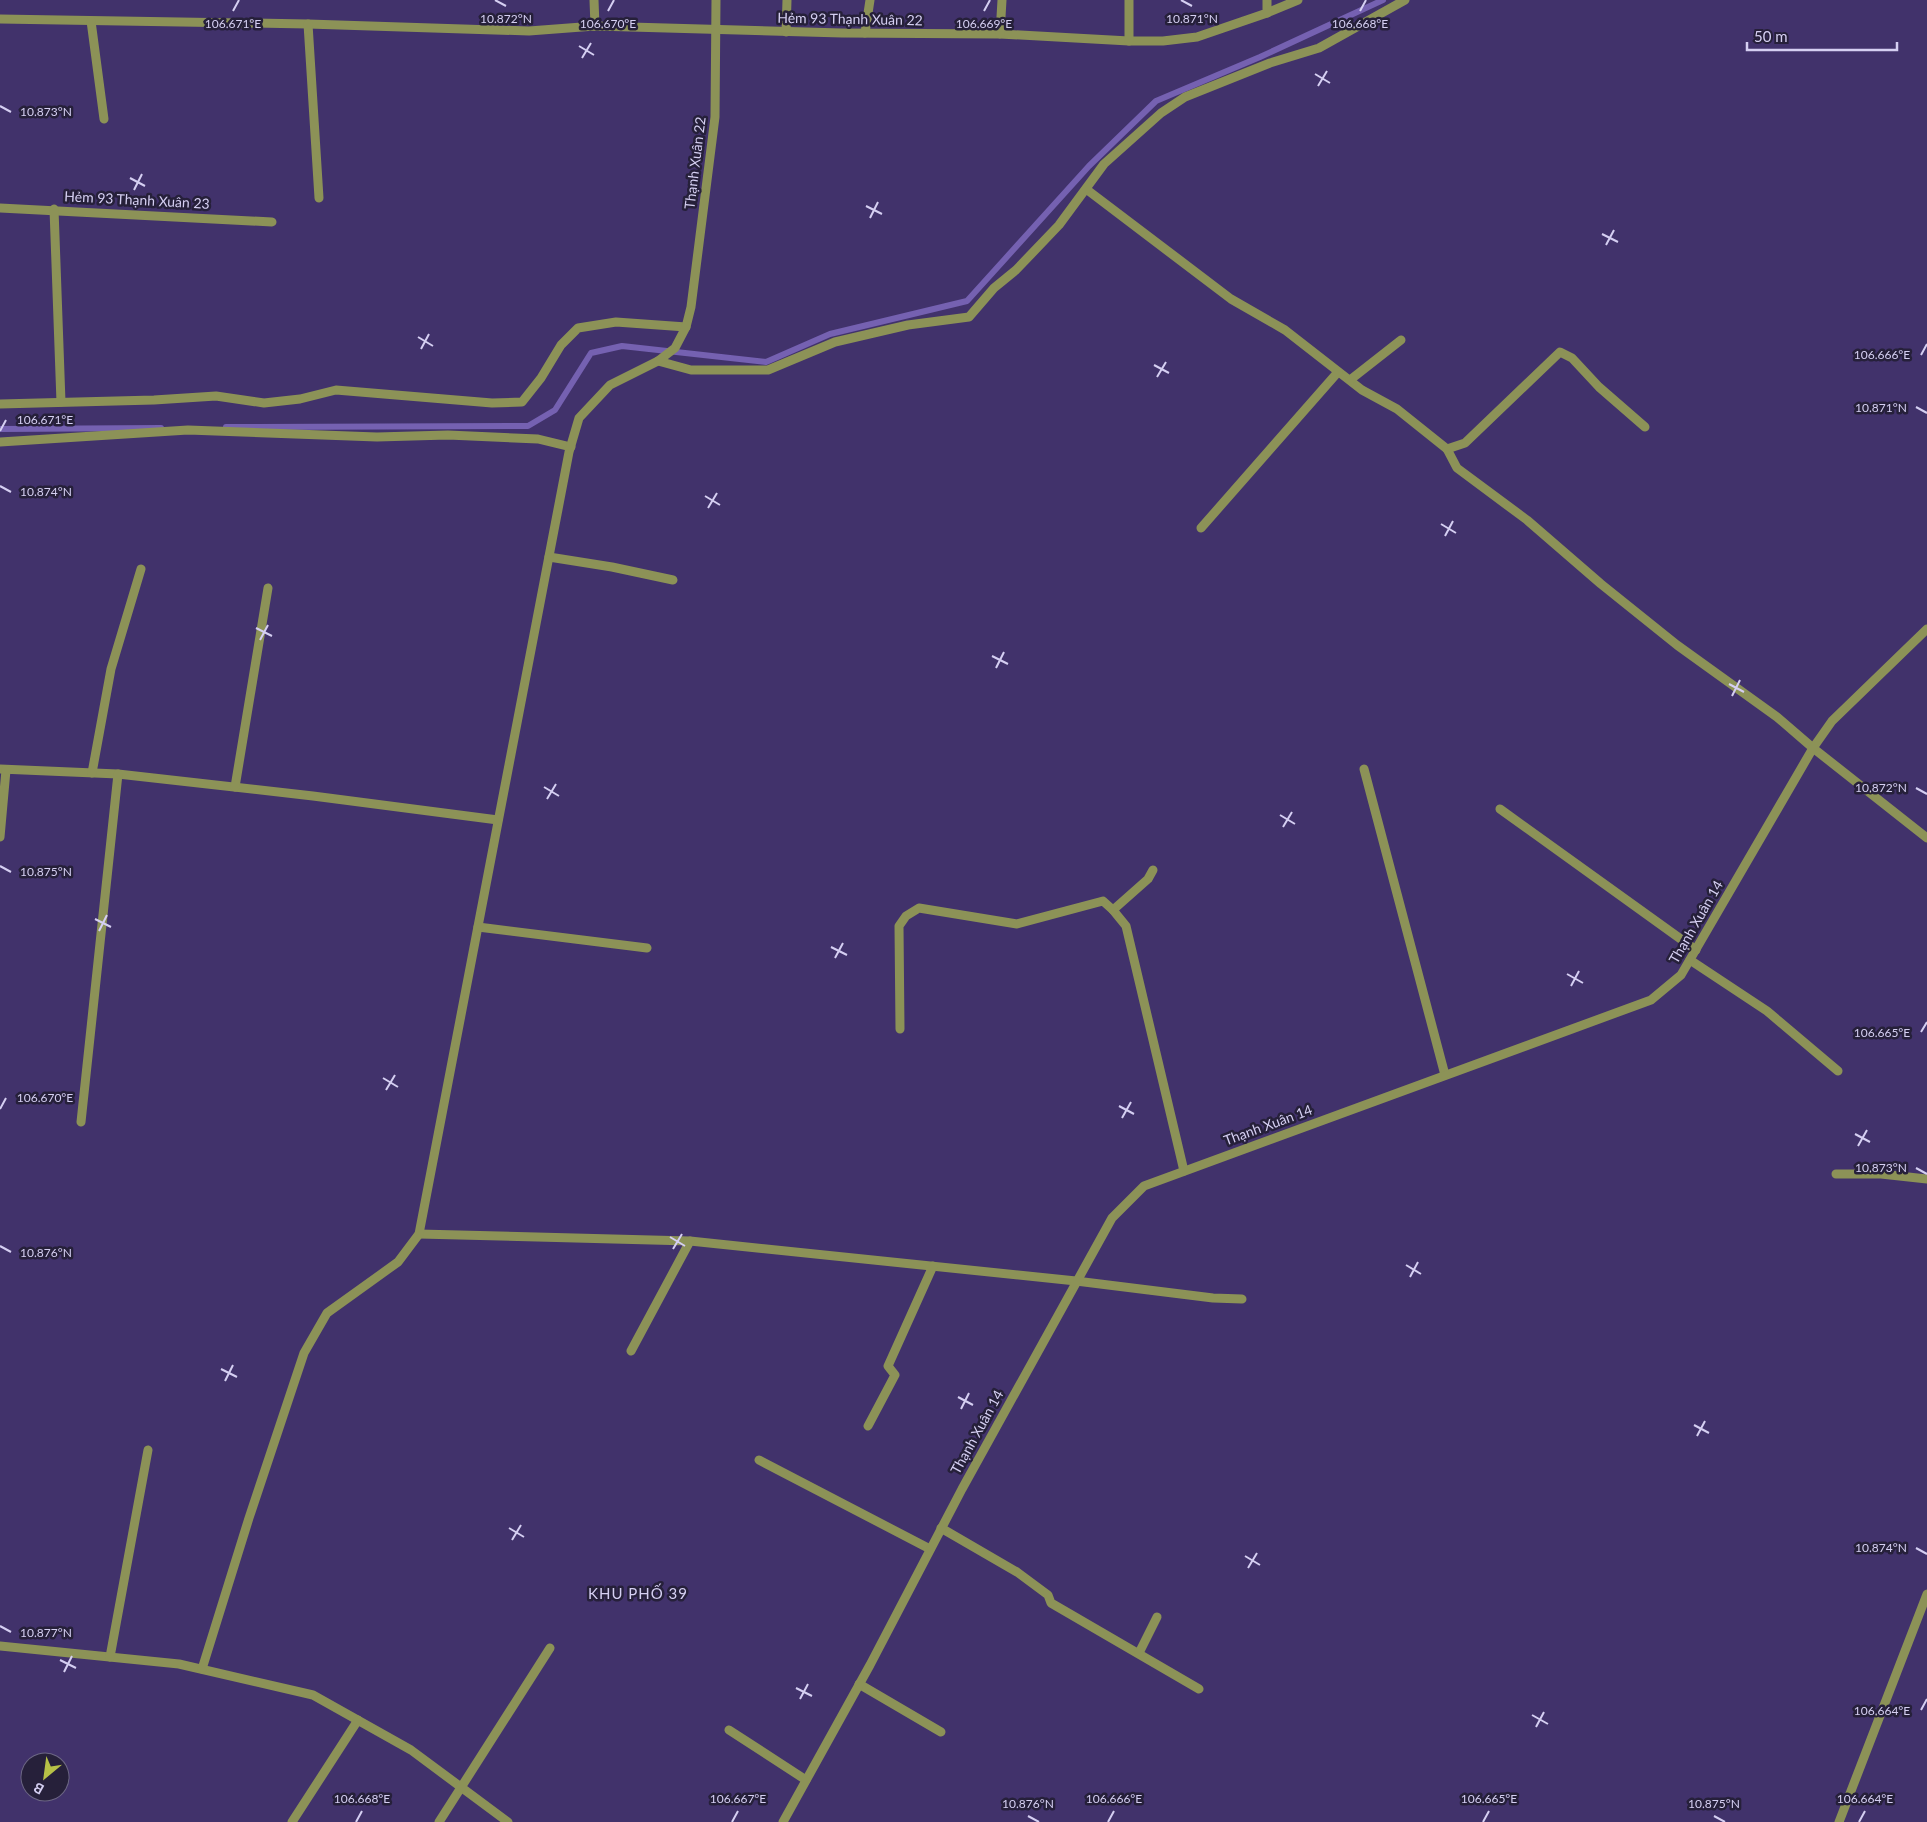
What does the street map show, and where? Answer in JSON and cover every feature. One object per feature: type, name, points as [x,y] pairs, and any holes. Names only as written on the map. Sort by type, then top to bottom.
[{"type":"street","points":[[594,0],[594,26]]},
{"type":"street","name":"Thạnh Xuân 22","points":[[419,1234],[570,447],[579,418],[610,385],[658,362],[675,348],[686,327],[691,307],[715,117],[716,0]]},
{"type":"street","points":[[786,32],[787,0]]},
{"type":"street","points":[[865,33],[870,0]]},
{"type":"street","points":[[1000,34],[1002,0]]},
{"type":"street","points":[[1129,0],[1129,41]]},
{"type":"street","points":[[1267,0],[1267,13]]},
{"type":"street","name":"Hẻm 93 Thạnh Xuân 22","points":[[0,19],[308,24],[529,31],[594,26],[786,32],[1000,34],[1163,41],[1197,38],[1298,0]]},
{"type":"street","points":[[658,362],[691,370],[768,370],[835,342],[908,326],[969,317],[994,288],[1016,270],[1059,225],[1104,164],[1161,113],[1185,97],[1270,63],[1318,48],[1405,0]]},
{"type":"street","points":[[91,21],[104,119]]},
{"type":"street","points":[[308,24],[319,198]]},
{"type":"street","points":[[1086,189],[1230,299],[1285,330],[1362,390],[1397,409],[1447,449],[1457,468],[1527,520],[1601,584],[1670,639],[1777,717],[1813,748],[1927,838]]},
{"type":"street","name":"Hẻm 93 Thạnh Xuân 23","points":[[0,208],[54,209],[272,222]]},
{"type":"street","points":[[54,209],[61,402]]},
{"type":"street","points":[[0,404],[154,400],[216,396],[264,403],[300,399],[336,390],[492,403],[522,402],[541,378],[561,345],[578,328],[616,322],[686,327]]},
{"type":"street","points":[[1350,380],[1401,340]]},
{"type":"street","points":[[1447,449],[1465,443],[1560,352],[1572,358],[1599,386],[1645,427]]},
{"type":"street","points":[[1201,528],[1338,372]]},
{"type":"street","points":[[0,442],[188,430],[377,437],[448,434],[493,436],[538,439],[570,447]]},
{"type":"street","points":[[549,557],[612,567],[673,580]]},
{"type":"street","points":[[92,773],[111,668],[141,570]]},
{"type":"street","points":[[235,787],[268,588]]},
{"type":"street","name":"Thạnh Xuân 14","points":[[783,1822],[1112,1218],[1144,1186],[1651,1000],[1681,974],[1813,748],[1832,721],[1927,628]]},
{"type":"street","points":[[1364,769],[1445,1075]]},
{"type":"street","points":[[0,837],[3,770],[118,774],[498,820]]},
{"type":"street","points":[[81,1122],[118,774]]},
{"type":"street","points":[[1500,809],[1696,950]]},
{"type":"street","points":[[1113,910],[1148,879],[1153,870]]},
{"type":"street","points":[[900,1028],[899,926],[906,916],[918,908],[1017,924],[1103,901],[1126,926],[1184,1171]]},
{"type":"street","points":[[478,927],[647,948]]},
{"type":"street","points":[[1690,960],[1767,1011],[1838,1071]]},
{"type":"street","points":[[1836,1174],[1881,1174],[1927,1179]]},
{"type":"street","points":[[202,1669],[249,1518],[304,1353],[327,1313],[398,1262],[419,1234],[690,1241],[1076,1281],[1213,1298],[1242,1299]]},
{"type":"street","points":[[631,1351],[690,1241]]},
{"type":"street","points":[[868,1426],[895,1374],[888,1366],[934,1266]]},
{"type":"street","points":[[110,1657],[148,1450]]},
{"type":"street","points":[[759,1460],[930,1549]]},
{"type":"street","points":[[942,1528],[1016,1572],[1048,1595],[1051,1603],[1199,1689]]},
{"type":"street","points":[[1839,1822],[1927,1594]]},
{"type":"street","points":[[1139,1653],[1157,1617]]},
{"type":"street","points":[[0,1646],[179,1664],[313,1695],[412,1750],[508,1822]]},
{"type":"street","points":[[439,1822],[550,1648]]},
{"type":"street","points":[[859,1684],[941,1732]]},
{"type":"street","points":[[292,1822],[358,1720]]},
{"type":"street","points":[[729,1730],[806,1780]]},
{"type":"waterway","points":[[226,427],[528,426],[555,410],[591,353],[622,346],[766,362],[830,334],[967,301],[1089,166],[1156,101],[1260,57],[1383,0]]},
{"type":"waterway","points":[[0,429],[161,428]]},
{"type":"district","name":"KHU PHỐ 39","points":[[638,1594]]}]
